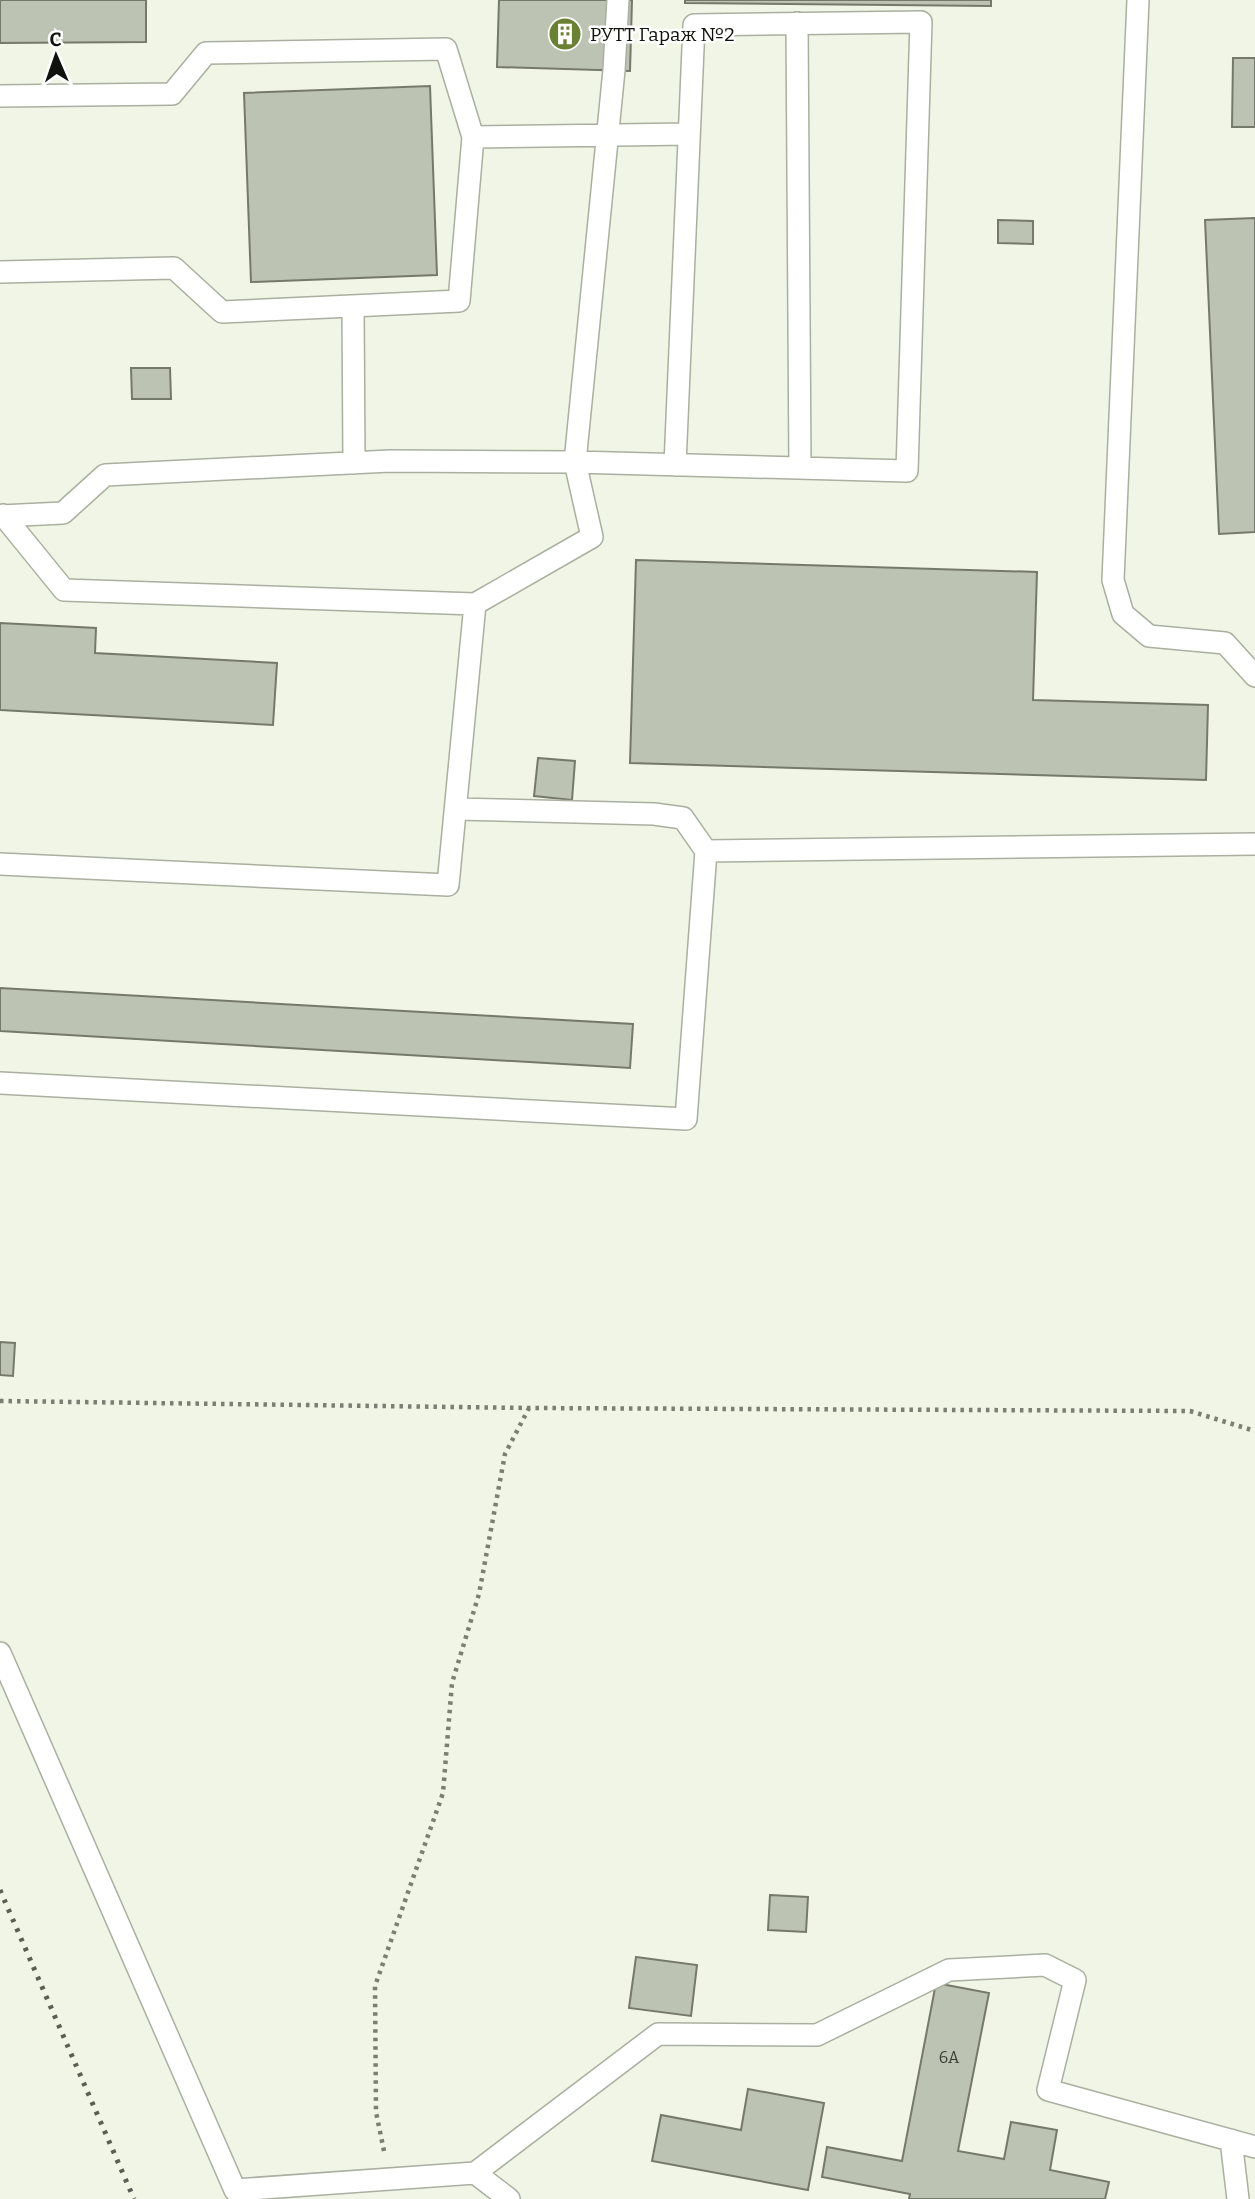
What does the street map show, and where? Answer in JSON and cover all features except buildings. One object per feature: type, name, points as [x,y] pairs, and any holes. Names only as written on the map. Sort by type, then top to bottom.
[{"type":"lane","points":[[1,516],[64,590],[475,604],[592,537],[575,462],[608,135],[618,0]]},
{"type":"lane","points":[[1138,0],[1112,580],[1123,614],[1149,636],[1225,643],[1255,676]]},
{"type":"lane","points":[[1,516],[63,513],[105,475],[390,461],[575,462],[676,465],[907,471],[921,22],[694,25],[676,465]]},
{"type":"lane","points":[[797,23],[800,468]]},
{"type":"lane","points":[[0,96],[172,94],[206,53],[446,49],[473,137],[459,301],[222,312],[174,268],[0,272]]},
{"type":"lane","points":[[473,137],[689,134]]},
{"type":"lane","points":[[353,306],[354,463]]},
{"type":"lane","points":[[0,864],[449,885],[475,604]]},
{"type":"lane","points":[[0,1083],[686,1119],[705,850],[683,818],[653,814],[456,809]]},
{"type":"lane","points":[[705,850],[1255,844]]},
{"type":"lane","points":[[0,1653],[235,2190],[475,2173],[658,2034],[817,2035],[949,1970],[1045,1965],[1075,1980],[1048,2090],[1255,2147]]},
{"type":"lane","points":[[1231,2140],[1238,2199]]},
{"type":"lane","points":[[475,2173],[509,2199]]},
{"type":"path","points":[[0,1401],[529,1408],[1190,1411],[1255,1431]]},
{"type":"path","points":[[390,2179],[376,2112],[375,1986],[443,1793],[452,1683],[479,1594],[505,1454],[529,1408]]},
{"type":"railway","points":[[0,1890],[134,2199]]},
{"type":"place","name":"РУТТ Гараж №2","points":[[565,34]]}]
